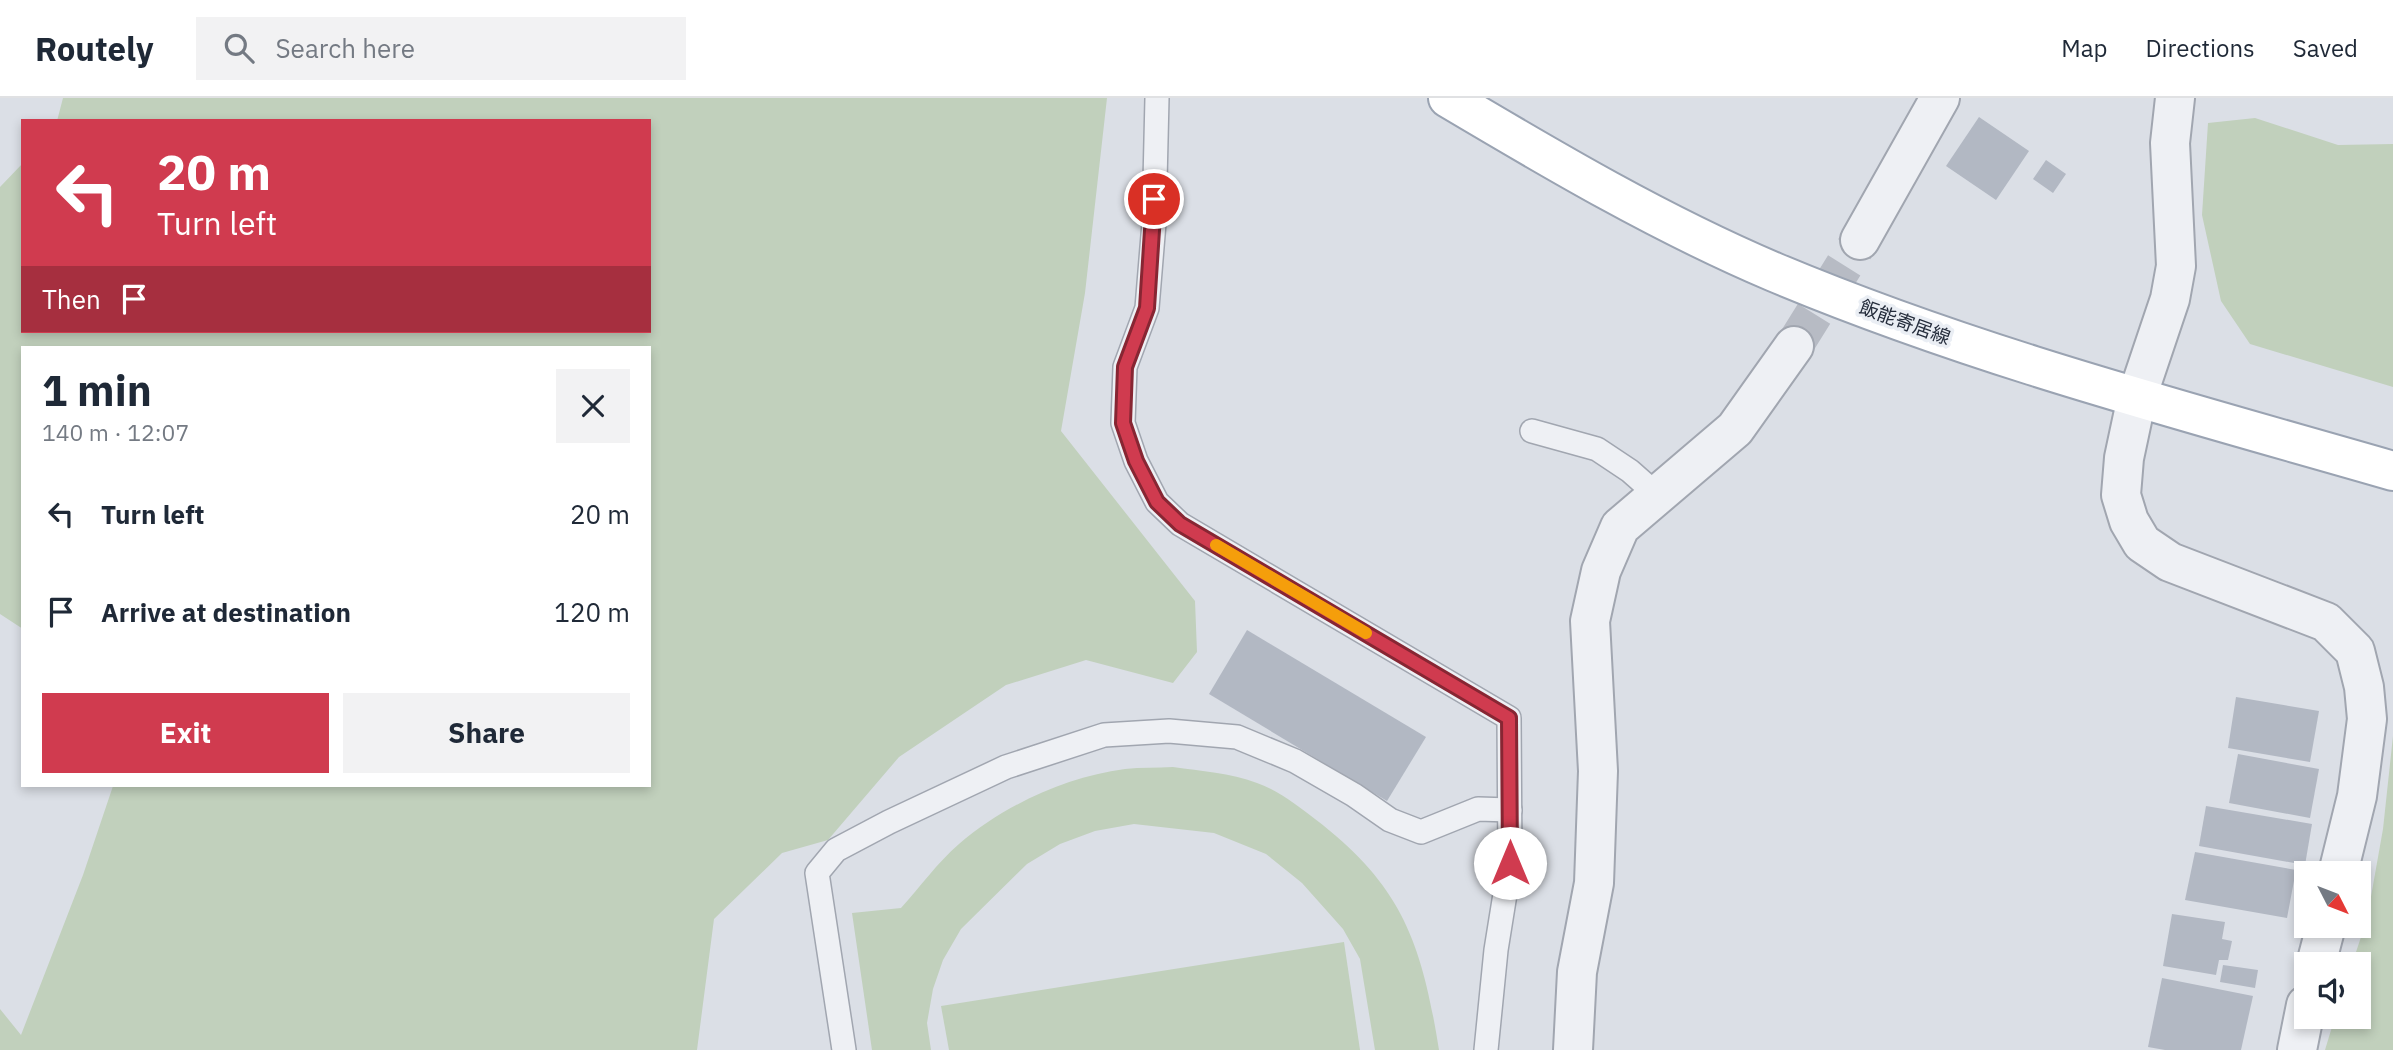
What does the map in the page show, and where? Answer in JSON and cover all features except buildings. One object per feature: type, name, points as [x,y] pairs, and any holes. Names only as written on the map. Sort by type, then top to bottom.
[{"type":"main road","name":"飯能寄居線","points":[[1448,98],[1557,163],[1663,219],[1772,271],[1921,330],[2053,373],[2393,471]]},
{"type":"street","points":[[1860,240],[1940,98]]},
{"type":"street","points":[[2175,98],[2170,143],[2176,266],[2170,299],[2137,397],[2124,458],[2121,495],[2129,521],[2142,543],[2170,562],[2326,622],[2355,651],[2364,687],[2367,719],[2357,796],[2341,861]]},
{"type":"street","points":[[1573,1050],[1577,972],[1594,883],[1598,771],[1590,621],[1601,571],[1620,527],[1735,429],[1794,346]]},
{"type":"street","points":[[2297,1050],[2301,1029]]},
{"type":"lane","points":[[1157,98],[1154,223],[1147,308],[1125,367],[1123,423],[1136,461],[1157,502],[1180,524],[1509,718],[1510,863],[1496,950],[1486,1050]]},
{"type":"lane","points":[[1532,431],[1597,449],[1630,471],[1656,495]]},
{"type":"lane","points":[[844,1050],[817,873],[836,850],[1006,767],[1104,735],[1168,730],[1237,737],[1295,761],[1354,795],[1390,820],[1421,832],[1454,821],[1478,809],[1510,810]]},
{"type":"green space","points":[[63,98],[1107,98],[1085,293],[1061,431],[1195,601],[1197,652],[1173,683],[1086,660],[1006,685],[899,757],[828,840],[782,853],[714,919],[697,1050],[0,1050],[0,1009],[21,1035],[83,875],[113,787],[651,787],[651,346],[21,346],[21,628],[0,614],[0,187],[21,165],[21,333],[651,333],[651,119],[58,119]]},
{"type":"green space","points":[[2255,118],[2338,145],[2393,144],[2393,387],[2250,344],[2221,301],[2202,215],[2208,123]]},
{"type":"green space","points":[[2393,736],[2393,1050],[2325,1050],[2331,1029],[2371,1029],[2371,952],[2356,952],[2361,938],[2371,938],[2371,896],[2383,829]]},
{"type":"green space","points":[[1173,767],[1236,777],[1273,790],[1315,819],[1369,868],[1404,920],[1415,948],[1425,979],[1439,1050],[1375,1050],[1360,959],[1343,929],[1302,883],[1266,854],[1214,833],[1134,824],[1095,831],[1060,844],[1027,864],[961,929],[943,960],[933,989],[927,1023],[931,1050],[872,1050],[852,913],[901,908],[959,844],[996,817],[1037,795],[1103,773],[1131,768]]},
{"type":"green space","points":[[1344,942],[1360,1050],[949,1050],[941,1006]]},
{"type":"tunnel","points":[[1794,346],[1860,240]]},
{"type":"slow traffic","points":[[1216,545],[1366,633]]},
{"type":"route","points":[[1154,199],[1147,308],[1125,367],[1123,423],[1136,461],[1157,502],[1180,524],[1509,718],[1510,863]]}]
